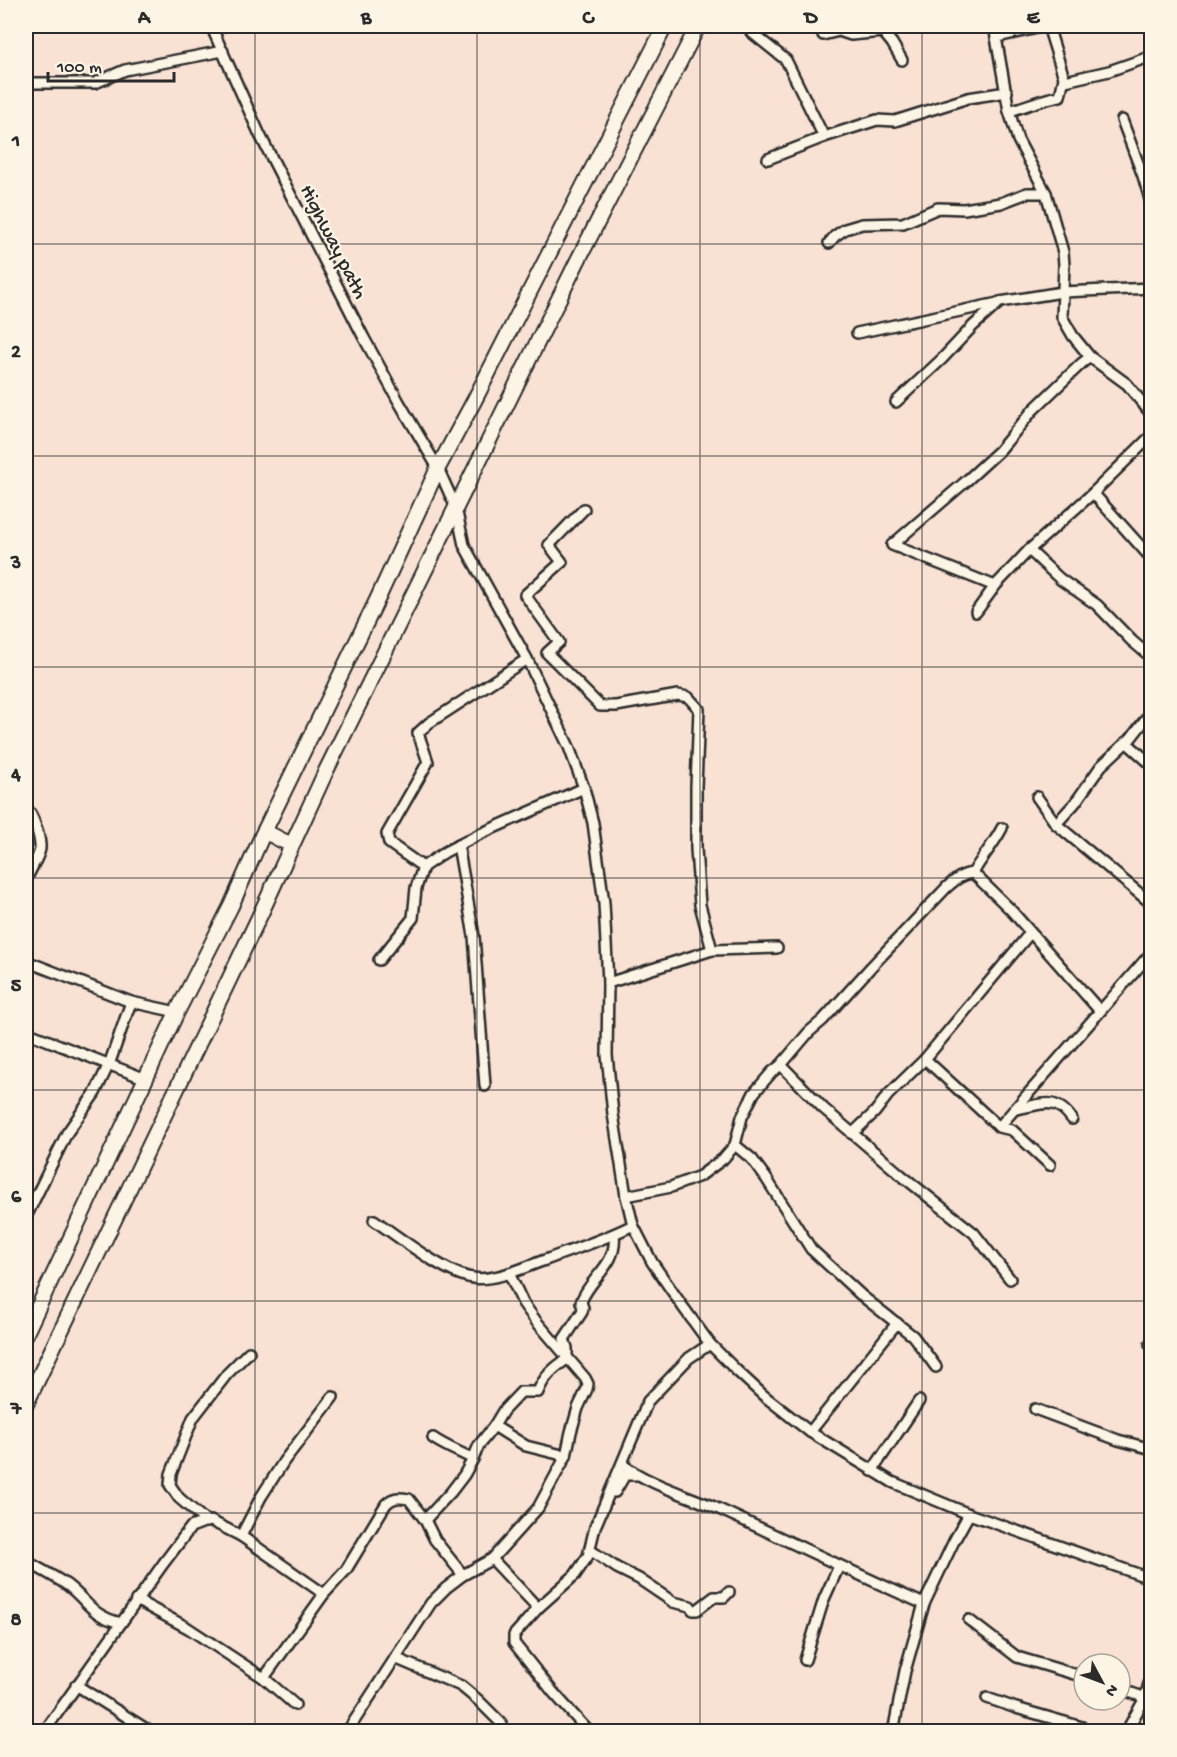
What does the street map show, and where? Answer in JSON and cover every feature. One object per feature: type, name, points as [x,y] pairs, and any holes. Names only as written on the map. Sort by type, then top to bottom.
[{"type":"highway","points":[[26,1333],[438,468],[665,26]]},
{"type":"highway","points":[[26,1404],[261,913],[331,760],[577,262],[698,26]]},
{"type":"highway","points":[[262,836],[264,832],[270,833],[283,842],[292,844]]},
{"type":"street","points":[[212,27],[224,26]]},
{"type":"street","points":[[748,26],[751,32],[786,60],[824,137]]},
{"type":"street","points":[[994,26],[1009,111],[1018,140],[1046,193],[1063,252],[1062,317],[1073,336],[1090,357],[1127,384],[1152,415]]},
{"type":"street","points":[[997,37],[1047,26],[1065,81]]},
{"type":"street","name":"Highway path","points":[[212,27],[260,135],[364,338],[438,468],[456,508],[464,545],[527,659],[569,747],[584,788],[593,824],[604,903],[608,983],[607,1055],[613,1114],[633,1225],[652,1262],[710,1344],[763,1395],[810,1432],[892,1482],[969,1514],[1152,1579]]},
{"type":"street","points":[[823,34],[839,31],[851,35],[883,29],[902,60]]},
{"type":"street","points":[[26,83],[95,83],[125,70],[223,51]]},
{"type":"street","points":[[1009,111],[1060,96],[1064,78],[1065,81],[1109,71],[1152,56]]},
{"type":"street","points":[[768,159],[824,137],[877,120],[895,121],[968,98],[1007,92]]},
{"type":"street","points":[[1122,120],[1149,189],[1152,206]]},
{"type":"street","points":[[829,243],[845,229],[862,224],[903,223],[938,208],[964,209],[1001,203],[1027,193],[1046,193]]},
{"type":"street","points":[[857,333],[1000,302],[1062,292],[1152,288]]},
{"type":"street","points":[[896,402],[1000,302]]},
{"type":"street","points":[[995,586],[892,545],[990,459],[1033,410],[1090,357]]},
{"type":"street","points":[[976,612],[995,586],[1029,550],[1093,493],[1152,435]]},
{"type":"street","points":[[1093,493],[1152,559]]},
{"type":"street","points":[[584,508],[549,545],[562,562],[525,595],[559,642],[547,652],[600,706],[616,706],[678,695],[688,697],[699,709],[696,849],[700,905],[712,950]]},
{"type":"street","points":[[1029,550],[1060,579],[1097,605],[1132,642],[1152,658]]},
{"type":"street","points":[[423,867],[389,843],[387,834],[428,762],[418,733],[429,723],[527,659]]},
{"type":"street","points":[[1056,824],[1101,766],[1126,742],[1152,711]]},
{"type":"street","points":[[1126,742],[1152,765]]},
{"type":"street","points":[[379,960],[413,918],[416,888],[423,867],[445,852],[480,834],[584,788]]},
{"type":"street","points":[[1037,797],[1056,824],[1152,904]]},
{"type":"street","points":[[26,808],[36,827],[40,849],[26,880]]},
{"type":"street","points":[[973,873],[994,844],[1002,828]]},
{"type":"street","points":[[458,845],[474,936],[485,1086]]},
{"type":"street","points":[[626,1196],[671,1187],[700,1176],[723,1159],[735,1145],[741,1117],[754,1094],[771,1072],[782,1065],[809,1032],[823,1020],[947,887],[966,873],[973,873],[1010,909],[1101,1011]]},
{"type":"street","points":[[852,1134],[925,1059],[1030,933]]},
{"type":"street","points":[[608,983],[712,950],[777,948]]},
{"type":"street","points":[[999,1127],[1152,952]]},
{"type":"street","points":[[26,961],[131,1002],[177,1012]]},
{"type":"street","points":[[26,1217],[67,1133],[95,1093],[109,1064],[131,1002]]},
{"type":"street","points":[[26,1032],[146,1079]]},
{"type":"street","points":[[925,1059],[999,1127],[1012,1130],[1050,1165]]},
{"type":"street","points":[[782,1065],[823,1108],[852,1134],[974,1233],[1010,1279]]},
{"type":"street","points":[[1015,1109],[1050,1102],[1065,1110],[1072,1119]]},
{"type":"street","points":[[735,1145],[752,1159],[766,1178],[812,1250],[861,1296],[897,1323],[921,1345],[936,1367]]},
{"type":"street","points":[[374,1220],[437,1263],[457,1274],[473,1279],[509,1273],[614,1235],[633,1225]]},
{"type":"street","points":[[567,1359],[564,1339],[582,1312],[581,1302],[584,1293],[605,1268],[611,1256],[615,1246],[614,1235]]},
{"type":"street","points":[[347,1731],[431,1603],[463,1575],[492,1559],[537,1508],[566,1456],[578,1408],[588,1384],[523,1303],[509,1273]]},
{"type":"street","points":[[810,1432],[897,1323]]},
{"type":"street","points":[[589,1731],[553,1692],[514,1643],[514,1635],[538,1608],[575,1575],[588,1556],[595,1527],[648,1401],[689,1358],[710,1344]]},
{"type":"street","points":[[207,1522],[179,1498],[170,1485],[171,1474],[193,1418],[227,1374],[249,1352]]},
{"type":"street","points":[[425,1520],[452,1492],[479,1445],[503,1411],[521,1392],[538,1392],[545,1377],[553,1368],[567,1359]]},
{"type":"street","points":[[241,1536],[261,1497],[333,1397]]},
{"type":"street","points":[[872,1471],[919,1401]]},
{"type":"street","points":[[1035,1408],[1118,1440],[1152,1449]]},
{"type":"street","points":[[494,1426],[526,1446],[566,1456]]},
{"type":"street","points":[[433,1438],[444,1446],[462,1452],[473,1459]]},
{"type":"street","points":[[622,1464],[636,1475],[793,1542],[839,1566],[924,1604]]},
{"type":"street","points":[[595,1527],[625,1476],[636,1475]]},
{"type":"street","points":[[264,1678],[324,1594],[346,1570],[391,1499],[400,1497],[409,1499],[425,1520],[435,1540],[463,1575]]},
{"type":"street","points":[[893,1731],[905,1671],[924,1604],[969,1514]]},
{"type":"street","points":[[44,1731],[76,1684],[102,1652],[136,1600],[191,1527],[211,1521],[241,1536],[324,1594]]},
{"type":"street","points":[[590,1550],[673,1602],[690,1606],[693,1610],[697,1610],[714,1597],[724,1597],[729,1592]]},
{"type":"street","points":[[492,1559],[538,1608]]},
{"type":"street","points":[[26,1561],[69,1587],[102,1617],[121,1623]]},
{"type":"street","points":[[805,1660],[824,1599],[839,1566]]},
{"type":"street","points":[[136,1600],[188,1628],[264,1678],[295,1705]]},
{"type":"street","points":[[969,1620],[1017,1657],[1072,1673]]},
{"type":"street","points":[[395,1658],[461,1686],[501,1724]]},
{"type":"street","points":[[1126,1731],[1148,1699],[1152,1673]]},
{"type":"street","points":[[76,1684],[151,1731]]},
{"type":"street","points":[[1132,1693],[1148,1699]]},
{"type":"street","points":[[987,1698],[1089,1731]]}]
